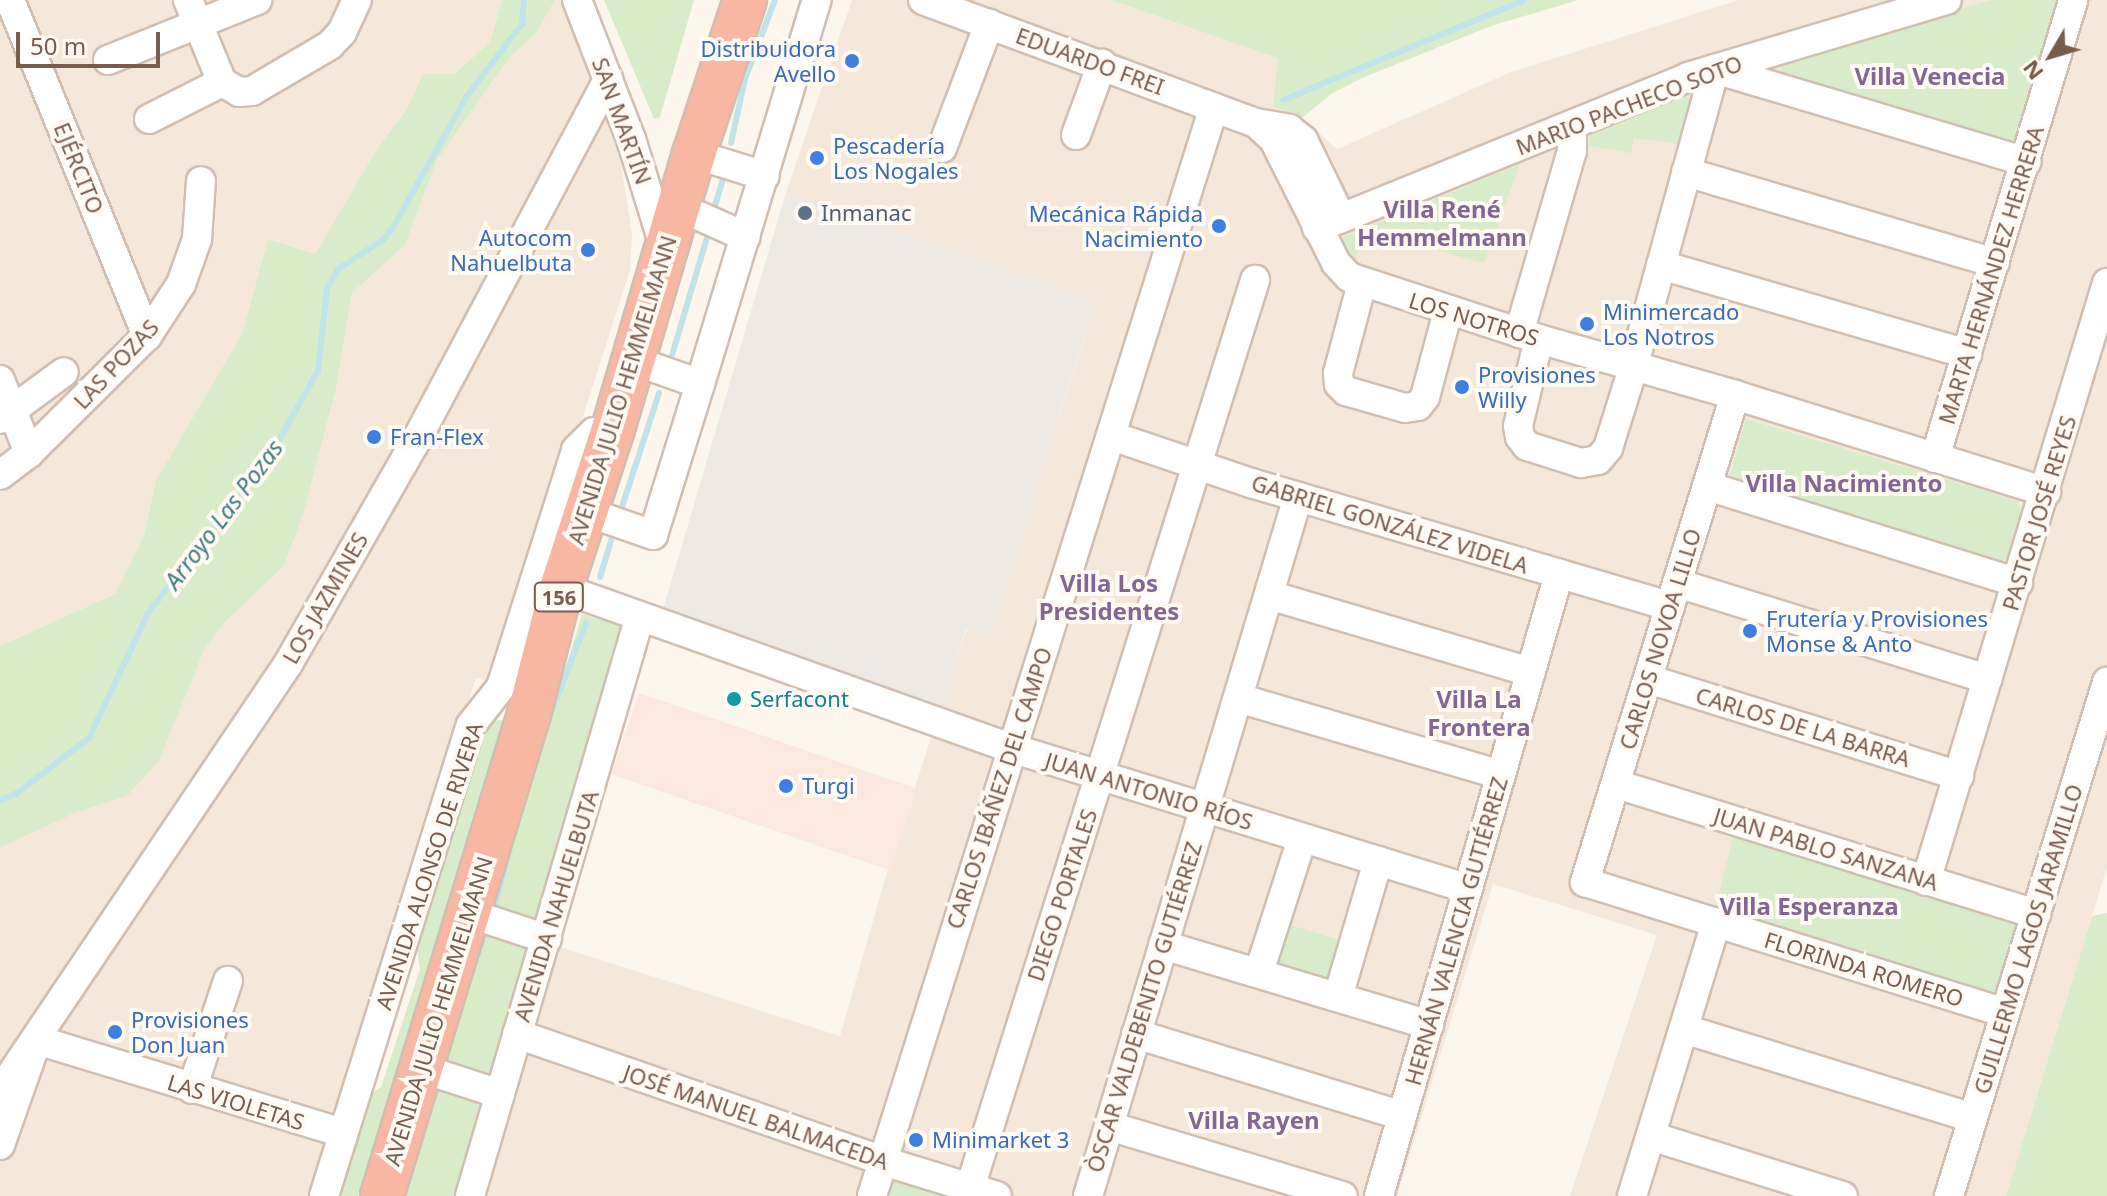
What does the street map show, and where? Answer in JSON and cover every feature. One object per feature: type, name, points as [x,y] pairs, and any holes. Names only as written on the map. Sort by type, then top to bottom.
[{"type":"highway","name":"AVENIDA JULIO HEMMELMANN","points":[[382,1196],[529,714],[561,588],[613,429],[694,154],[745,0]]},
{"type":"street","points":[[108,60],[193,12],[257,0]]},
{"type":"street","points":[[193,12],[222,82],[239,92],[252,91],[330,45],[342,32],[357,0]]},
{"type":"street","name":"SAN MARTÍN","points":[[577,0],[631,139],[661,236],[673,223]]},
{"type":"street","points":[[587,512],[653,535],[817,0]]},
{"type":"street","name":"EDUARDO FREI","points":[[923,0],[1256,123]]},
{"type":"street","name":"MARIO PACHECO SOTO","points":[[1329,223],[1715,69],[1947,0]]},
{"type":"street","name":"MARTA HERNÁNDEZ HERRERA","points":[[1935,458],[2073,0]]},
{"type":"street","name":"EJÉRCITO","points":[[15,2],[147,336]]},
{"type":"street","points":[[942,148],[989,24]]},
{"type":"street","points":[[1076,135],[1102,64]]},
{"type":"street","points":[[1572,125],[1572,151],[1529,336],[1518,426],[1520,437],[1527,446],[1581,463],[1598,460],[1608,448],[1715,69],[2026,162]]},
{"type":"street","name":"LOS JAZMINES","points":[[4,1078],[37,1040],[288,664],[419,435],[608,79]]},
{"type":"street","points":[[149,119],[222,82]]},
{"type":"street","name":"CARLOS IBÁÑEZ DEL CAMPO","points":[[872,1196],[1214,107]]},
{"type":"street","name":"LOS NOTROS","points":[[1256,123],[1274,140],[1329,223],[1342,271],[1362,283],[2046,492]]},
{"type":"street","points":[[694,154],[765,176]]},
{"type":"street","points":[[1686,172],[1995,263]]},
{"type":"street","name":"LAS POZAS","points":[[0,475],[29,453],[147,336],[181,284],[197,239],[201,181]]},
{"type":"street","points":[[673,223],[746,237]]},
{"type":"street","points":[[1661,265],[1967,354]]},
{"type":"street","name":"DIEGO PORTALES","points":[[970,1188],[1255,280]]},
{"type":"street","points":[[1362,283],[1338,373],[1339,384],[1346,391],[1405,408],[1418,406],[1425,397],[1448,311]]},
{"type":"street","name":"PASTOR JOSÉ REYES","points":[[1926,881],[2103,315],[2107,283]]},
{"type":"street","points":[[632,360],[700,384]]},
{"type":"street","points":[[6,414],[64,372]]},
{"type":"street","points":[[0,380],[6,414],[29,453]]},
{"type":"street","name":"CARLOS NOVOA LILLO","points":[[1585,882],[1735,395]]},
{"type":"street","name":"AVENIDA ALONSO DE RIVERA","points":[[324,1196],[471,725],[501,687],[576,450],[594,432],[613,429]]},
{"type":"street","name":"GABRIEL GONZÁLEZ VIDELA","points":[[1112,436],[1298,497],[1559,574],[1674,594],[1988,679]]},
{"type":"street","points":[[1707,486],[2018,583]]},
{"type":"street","name":"ÒSCAR VALDEBENITO GUTIÉRREZ","points":[[1088,1196],[1298,497]]},
{"type":"street","name":"HERNÁN VALENCIA GUTIÉRREZ","points":[[1379,1196],[1559,574]]},
{"type":"street","name":"JUAN ANTONIO RÍOS","points":[[561,588],[1011,748],[1468,889]]},
{"type":"street","points":[[1269,595],[1531,672]]},
{"type":"street","name":"AVENIDA NAHUELBUTA","points":[[470,1196],[640,616]]},
{"type":"street","name":"CARLOS DE LA BARRA","points":[[1648,679],[1959,776]]},
{"type":"street","name":"GUILLERMO LAGOS JARAMILLO","points":[[1949,1196],[2107,682]]},
{"type":"street","points":[[1238,698],[1501,775]]},
{"type":"street","name":"JUAN PABLO SANZANA","points":[[1616,784],[2036,914]]},
{"type":"street","points":[[1259,972],[1302,839]]},
{"type":"street","points":[[1338,997],[1378,861]]},
{"type":"street","name":"FLORINDA ROMERO","points":[[1585,882],[2005,1013]]},
{"type":"street","points":[[468,913],[547,939]]},
{"type":"street","points":[[1632,1196],[1716,923]]},
{"type":"street","points":[[1163,945],[1429,1025]]},
{"type":"street","points":[[192,1089],[228,981]]},
{"type":"street","points":[[1684,1029],[1973,1118]]},
{"type":"street","name":"JOSÉ MANUEL BALMACEDA","points":[[517,1034],[883,1161],[997,1196]]},
{"type":"street","points":[[1136,1034],[1402,1116]]},
{"type":"street","points":[[0,1145],[37,1040]]},
{"type":"street","name":"LAS VIOLETAS","points":[[37,1040],[343,1133]]},
{"type":"street","points":[[420,1068],[500,1094]]},
{"type":"street","points":[[1109,1126],[1343,1196]]},
{"type":"street","points":[[1651,1136],[1843,1196]]},
{"type":"shaded area","points":[[0,0],[502,0],[490,42],[454,74],[423,74],[407,109],[378,147],[315,254],[268,239],[242,334],[156,480],[144,535],[115,594],[0,646]]},
{"type":"shaded area","points":[[555,0],[560,0],[620,157],[632,234],[630,270],[497,684],[476,678],[308,1196],[0,1196],[0,848],[75,813],[127,796],[180,703],[204,650],[226,621],[284,566],[304,512],[336,389],[352,293],[405,245],[437,160],[510,57],[537,32]]},
{"type":"shaded area","points":[[852,0],[1111,0],[1279,58],[1273,107],[1302,118],[1337,149],[1511,72],[1739,0],[2107,0],[2107,867],[2006,1196],[1570,1196],[1657,935],[1493,884],[1397,1196],[483,1196],[560,947],[840,1036],[887,872],[967,628],[990,635],[1095,303],[786,192]]},
{"type":"shaded area","points":[[786,192],[1095,302],[990,635],[966,628],[942,709],[662,613]]},
{"type":"shaded area","points":[[639,693],[917,789],[889,870],[611,774]]},
{"type":"green space","points":[[502,0],[555,0],[537,32],[510,57],[437,160],[405,245],[352,293],[336,389],[304,512],[284,566],[226,621],[204,650],[159,761],[127,796],[75,813],[0,848],[0,646],[115,594],[144,535],[156,480],[242,334],[268,239],[315,254],[378,147],[407,109],[423,74],[454,74],[490,42]]},
{"type":"green space","points":[[604,0],[694,0],[660,117],[654,119]]},
{"type":"green space","points":[[1111,0],[1578,0],[1491,26],[1362,78],[1331,94],[1302,118],[1273,107],[1278,58]]},
{"type":"green space","points":[[1991,0],[2066,0],[2019,141],[2015,144],[1782,76],[1782,63],[1790,58]]},
{"type":"green space","points":[[1684,94],[1691,101],[1680,144],[1634,138],[1631,153],[1589,146],[1591,129]]},
{"type":"green space","points":[[1520,164],[1484,263],[1378,235],[1362,238],[1355,260],[1342,238]]},
{"type":"green space","points":[[1746,419],[2018,501],[2024,513],[2011,556],[1999,562],[1728,482]]},
{"type":"green space","points":[[582,614],[628,628],[454,1196],[404,1195]]},
{"type":"green space","points":[[506,721],[389,1116],[372,1151],[358,1196],[337,1196],[367,1096],[381,1087],[420,969],[416,943],[479,737],[490,723]]},
{"type":"green space","points":[[1735,828],[2024,927],[2004,996],[1715,910]]},
{"type":"green space","points":[[2107,913],[2107,1196],[2006,1196],[2092,916]]},
{"type":"green space","points":[[1284,923],[1345,942],[1332,986],[1271,967]]},
{"type":"green space","points":[[892,1177],[964,1196],[880,1196]]},
{"type":"waterway","name":"Arroyo Las Pozas","points":[[0,800],[16,794],[89,738],[148,613],[268,460],[318,371],[327,288],[338,269],[383,240],[392,229],[467,96],[522,24],[524,0]]},
{"type":"waterway","points":[[731,143],[745,79],[775,0]]},
{"type":"waterway","points":[[1283,100],[1524,0]]},
{"type":"waterway","points":[[713,212],[724,177]]},
{"type":"waterway","points":[[672,355],[708,234]]},
{"type":"waterway","points":[[622,507],[659,393]]},
{"type":"waterway","points":[[600,577],[611,540]]},
{"type":"waterway","points":[[549,718],[586,623]]},
{"type":"waterway","points":[[495,906],[509,851]]},
{"type":"waterway","points":[[472,972],[484,936]]},
{"type":"place","name":"Distribuidora Avello","points":[[852,61]]},
{"type":"place","name":"Pescadería Los Nogales","points":[[817,158]]},
{"type":"place","name":"Inmanac","points":[[805,213]]},
{"type":"place","name":"Mecánica Rápida Nacimiento","points":[[1219,226]]},
{"type":"place","name":"Autocom Nahuelbuta","points":[[588,250]]},
{"type":"place","name":"Minimercado Los Notros","points":[[1587,324]]},
{"type":"place","name":"Provisiones Willy","points":[[1462,387]]},
{"type":"place","name":"Fran-Flex","points":[[374,437]]},
{"type":"place","name":"Frutería y Provisiones Monse & Anto","points":[[1750,631]]},
{"type":"place","name":"Serfacont","points":[[734,699]]},
{"type":"place","name":"Turgi","points":[[786,786]]},
{"type":"place","name":"Provisiones Don Juan","points":[[115,1032]]},
{"type":"place","name":"Minimarket 3","points":[[916,1140]]},
{"type":"district","name":"Villa Venecia","points":[[1930,76]]},
{"type":"district","name":"Villa René Hemmelmann","points":[[1442,223]]},
{"type":"district","name":"Villa Nacimiento","points":[[1844,483]]},
{"type":"district","name":"Villa Los Presidentes","points":[[1109,597]]},
{"type":"district","name":"Villa La Frontera","points":[[1479,713]]},
{"type":"district","name":"Villa Esperanza","points":[[1809,906]]},
{"type":"district","name":"Villa Rayen","points":[[1254,1120]]}]
